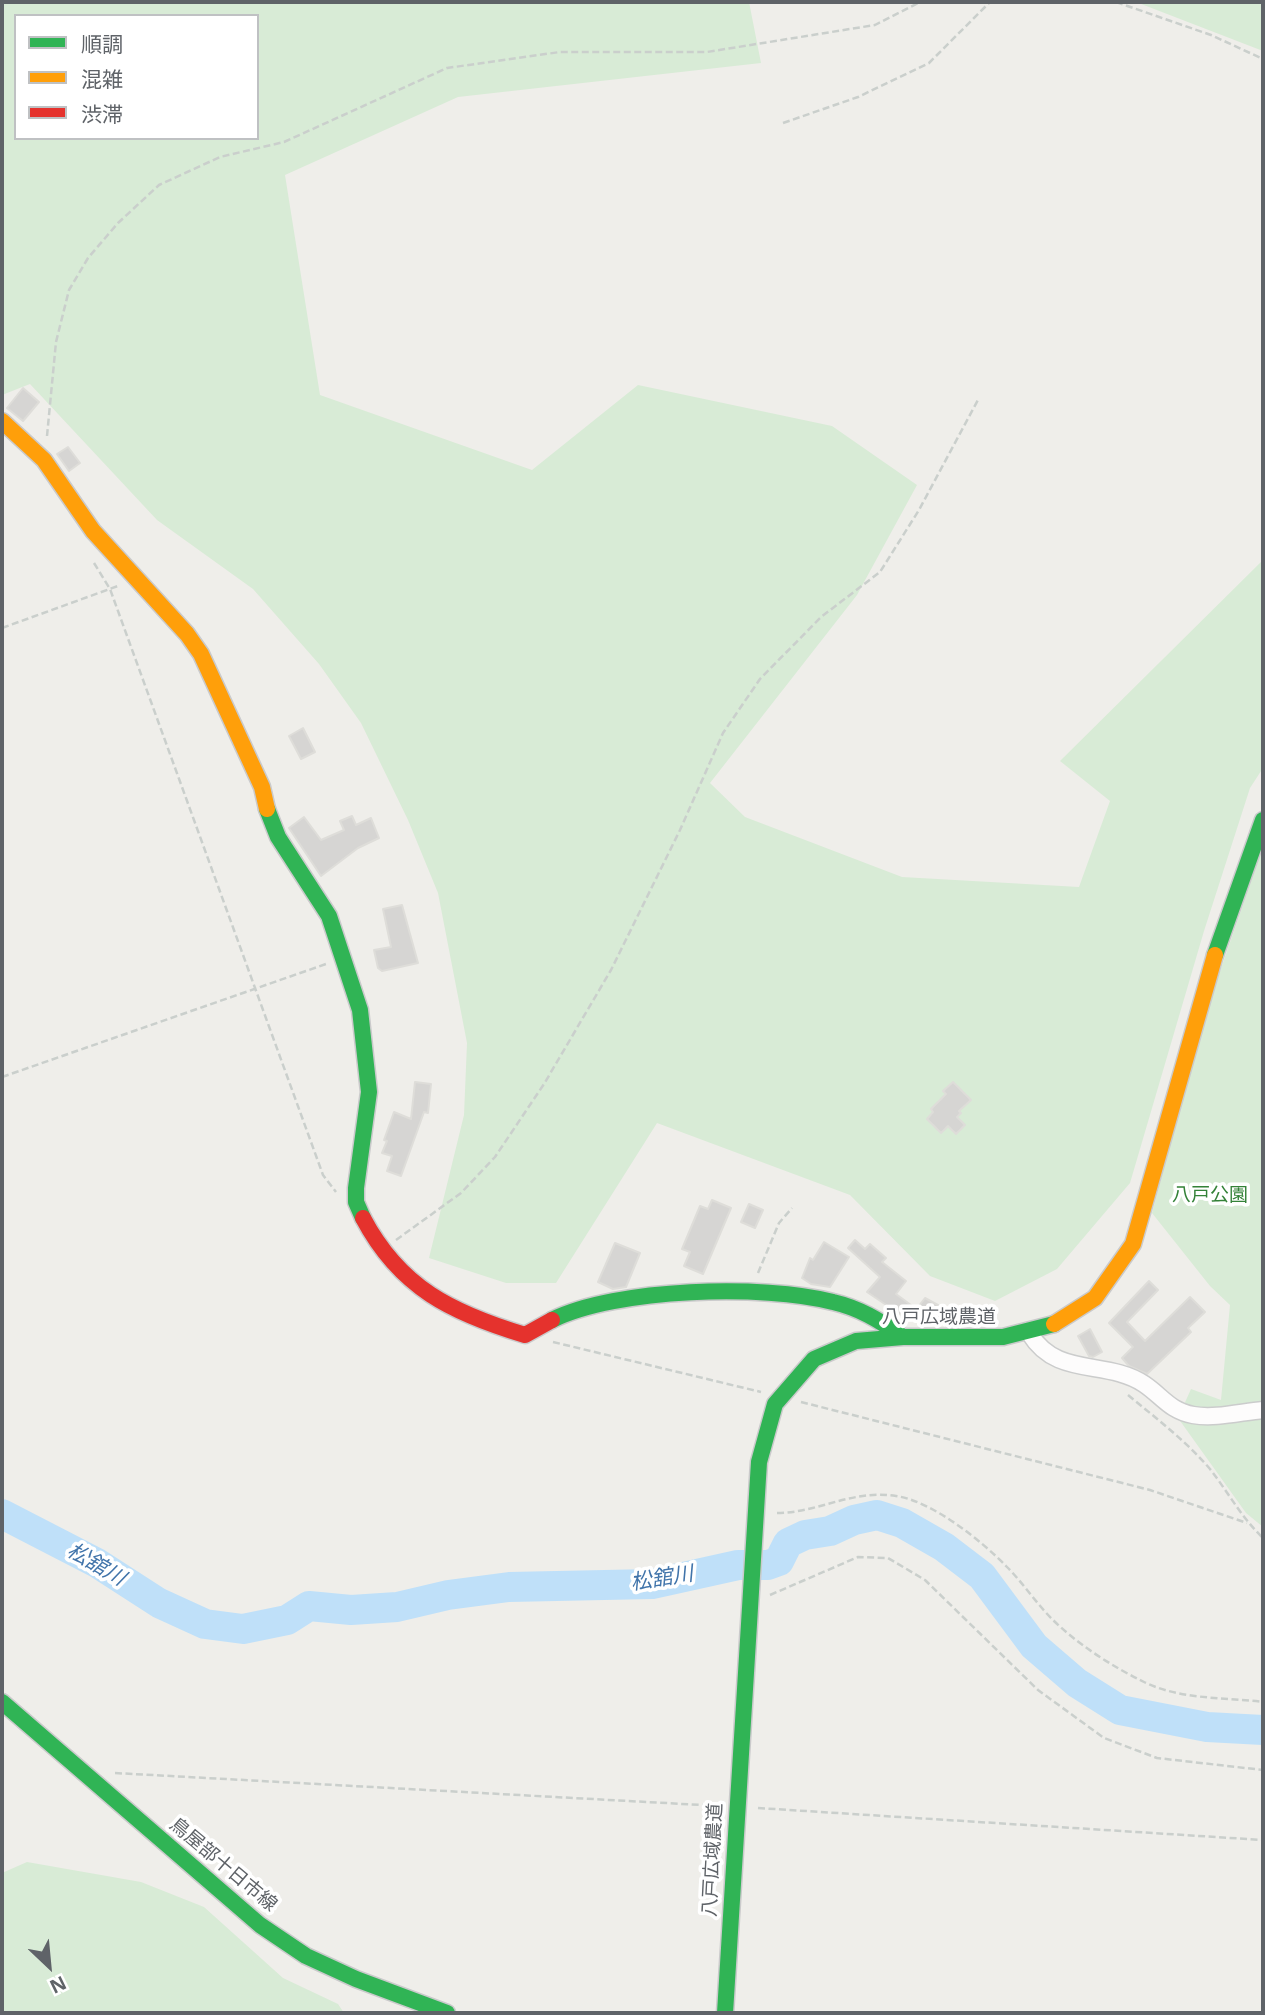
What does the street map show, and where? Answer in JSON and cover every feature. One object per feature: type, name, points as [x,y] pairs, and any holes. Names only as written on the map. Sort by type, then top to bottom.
[{"type":"street","points":[[2,421],[44,460],[93,531],[138,579],[201,654],[262,787],[264,807],[274,835],[326,909],[361,1009],[368,1045],[369,1110],[355,1201],[381,1252],[397,1272],[474,1321],[525,1335],[565,1314],[617,1301],[707,1291],[751,1293],[834,1303],[886,1321],[900,1335]]},
{"type":"street","name":"八戸広域農道","points":[[725,2013],[759,1462],[769,1418],[779,1396],[814,1357],[839,1346],[900,1335],[981,1341],[1030,1334],[1061,1322],[1097,1296],[1120,1269],[1133,1244],[1228,912],[1263,820]]},
{"type":"street","points":[[1030,1334],[1040,1351],[1061,1362],[1116,1371],[1144,1384],[1176,1410],[1207,1416],[1263,1410]]},
{"type":"street","name":"鳥屋部十日市線","points":[[2,1702],[260,1925],[306,1956],[356,1979],[447,2013]]},
{"type":"path","points":[[44,460],[56,342],[69,290],[88,258],[118,223],[159,185],[220,157],[284,142],[447,68],[561,52],[707,52],[875,25],[920,2]]},
{"type":"path","points":[[783,123],[858,97],[929,63],[989,2]]},
{"type":"path","points":[[1116,2],[1212,35],[1263,58]]},
{"type":"path","points":[[381,1252],[461,1193],[495,1157],[544,1084],[611,970],[723,733],[760,680],[821,617],[880,572],[919,510],[979,398]]},
{"type":"path","points":[[89,554],[110,589],[323,1175],[334,1191],[355,1201]]},
{"type":"path","points":[[2,628],[138,579]]},
{"type":"path","points":[[2,1077],[344,958]]},
{"type":"path","points":[[751,1293],[779,1223],[792,1208]]},
{"type":"path","points":[[552,1341],[1150,1490],[1247,1523]]},
{"type":"path","points":[[1125,1393],[1183,1440],[1210,1469],[1247,1523],[1263,1538]]},
{"type":"path","points":[[756,1517],[786,1513],[839,1498],[873,1494],[899,1496],[928,1508],[974,1538],[1007,1567],[1053,1620],[1110,1663],[1146,1683],[1186,1696],[1263,1702]]},
{"type":"path","points":[[750,1597],[858,1557],[888,1558],[925,1580],[1038,1690],[1104,1738],[1157,1758],[1263,1770]]},
{"type":"path","points":[[88,1777],[111,1773],[737,1807],[1263,1840]]},
{"type":"green space","points":[[2,2],[749,2],[761,63],[458,97],[285,175],[320,395],[532,470],[638,385],[832,426],[917,485],[857,595],[710,783],[745,817],[902,877],[1079,887],[1110,801],[1060,761],[1263,560],[1263,768],[1250,788],[1204,931],[1130,1183],[1057,1269],[995,1301],[930,1276],[850,1195],[657,1123],[556,1283],[506,1283],[429,1258],[464,1115],[467,1043],[438,893],[408,820],[361,723],[319,664],[253,589],[157,520],[30,384],[2,395]]},
{"type":"green space","points":[[1136,2],[1263,2],[1263,51]]},
{"type":"green space","name":"八戸公園","points":[[1263,847],[1263,1527],[1246,1513],[1178,1418],[1191,1389],[1221,1400],[1230,1305],[1210,1286],[1152,1213],[1201,1026]]},
{"type":"green space","points":[[27,1862],[141,1882],[204,1907],[283,1978],[338,2004],[344,2013],[2,2013],[2,1873]]},
{"type":"building","points":[[23,388],[39,402],[23,421],[7,408]]},
{"type":"building","points":[[68,447],[80,463],[69,471],[57,454]]},
{"type":"building","points":[[303,728],[315,752],[301,759],[289,736]]},
{"type":"building","points":[[352,816],[356,825],[371,818],[379,838],[358,848],[321,876],[289,828],[304,817],[321,840],[344,830],[340,821]]},
{"type":"building","points":[[402,905],[418,963],[382,971],[378,968],[374,950],[391,947],[383,909]]},
{"type":"building","points":[[415,1082],[431,1084],[428,1113],[424,1112],[401,1176],[387,1171],[392,1156],[382,1153],[394,1112],[411,1119]]},
{"type":"building","points":[[953,1082],[971,1100],[959,1111],[961,1113],[957,1117],[965,1125],[956,1134],[948,1126],[941,1133],[927,1119],[933,1112],[931,1109],[946,1094],[943,1091]]},
{"type":"building","points":[[712,1200],[731,1208],[703,1274],[684,1266],[690,1252],[682,1249],[700,1206],[708,1209]]},
{"type":"building","points":[[749,1204],[763,1210],[755,1228],[741,1222]]},
{"type":"building","points":[[855,1240],[865,1249],[870,1244],[886,1258],[882,1262],[906,1281],[896,1294],[915,1308],[907,1319],[867,1292],[880,1277],[848,1248]]},
{"type":"building","points":[[824,1242],[849,1257],[830,1287],[811,1284],[802,1278],[810,1258],[813,1260]]},
{"type":"building","points":[[615,1243],[640,1253],[626,1287],[613,1289],[598,1282]]},
{"type":"building","points":[[1149,1281],[1158,1290],[1127,1322],[1145,1341],[1190,1297],[1205,1312],[1188,1328],[1191,1332],[1147,1374],[1129,1366],[1122,1358],[1133,1347],[1109,1323]]},
{"type":"building","points":[[925,1298],[947,1310],[938,1323],[933,1319],[930,1322],[915,1311]]},
{"type":"building","points":[[1090,1329],[1102,1352],[1093,1357],[1089,1356],[1078,1336]]},
{"type":"waterway","name":"松舘川","points":[[2,1514],[97,1563],[159,1603],[205,1624],[243,1629],[287,1620],[309,1606],[351,1610],[397,1607],[448,1595],[509,1587],[652,1584],[738,1565],[768,1565],[779,1561],[788,1543],[805,1535],[830,1531],[854,1520],[877,1515],[902,1523],[944,1547],[982,1576],[1034,1646],[1077,1683],[1120,1710],[1207,1727],[1263,1730]]},
{"type":"traffic: fast","points":[[267,809],[278,837],[329,916],[360,1010],[369,1092],[356,1188],[356,1202],[363,1218]]},
{"type":"traffic: fast","points":[[1215,955],[1263,820]]},
{"type":"traffic: fast","points":[[552,1320],[580,1309],[613,1301],[651,1295],[731,1291],[804,1296],[842,1305],[868,1315],[900,1335]]},
{"type":"traffic: fast","points":[[725,2013],[759,1462],[775,1404],[814,1359],[856,1341],[903,1337],[1003,1337],[1054,1324]]},
{"type":"traffic: fast","points":[[2,1702],[260,1925],[306,1956],[356,1979],[447,2013]]},
{"type":"traffic: slow","points":[[2,421],[44,460],[93,531],[187,634],[201,654],[262,787],[267,809]]},
{"type":"traffic: slow","points":[[1054,1324],[1095,1298],[1133,1244],[1215,955]]},
{"type":"traffic: jam","points":[[363,1218],[394,1263],[411,1280],[451,1307],[525,1335],[552,1320]]}]
